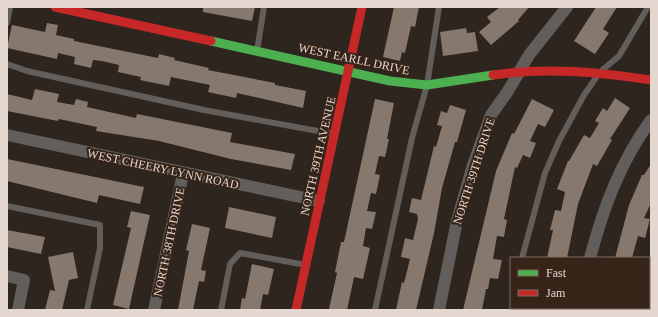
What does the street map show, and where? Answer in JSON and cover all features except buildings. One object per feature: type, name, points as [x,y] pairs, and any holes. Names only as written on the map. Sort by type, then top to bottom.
[{"type":"street","name":"WEST EARLL DRIVE","points":[[55,7],[390,81],[427,85],[518,73],[565,70],[600,72],[651,80]]},
{"type":"street","name":"NORTH 39TH AVENUE","points":[[296,310],[362,7]]},
{"type":"street","name":"NORTH 39TH DRIVE","points":[[439,310],[456,221],[491,115],[508,91],[529,55],[567,7]]},
{"type":"street","points":[[590,257],[602,215],[620,172],[636,141],[651,120]]},
{"type":"street","name":"WEST CHEERY LYNN ROAD","points":[[7,135],[183,174],[319,201]]},
{"type":"street","name":"NORTH 38TH DRIVE","points":[[154,310],[183,174]]},
{"type":"street","points":[[7,276],[24,280],[18,310]]},
{"type":"lane","points":[[7,23],[10,7]]},
{"type":"lane","points":[[257,51],[264,7]]},
{"type":"lane","points":[[375,310],[412,138],[427,85],[440,7]]},
{"type":"lane","points":[[522,257],[545,173],[559,142],[584,95],[600,72],[619,56],[648,7]]},
{"type":"lane","points":[[7,64],[27,71],[204,110],[334,134]]},
{"type":"lane","points":[[7,206],[100,226],[100,248],[87,310]]},
{"type":"lane","points":[[221,310],[230,264],[240,253],[306,265]]},
{"type":"lane","points":[[650,310],[651,303]]},
{"type":"traffic: fast","points":[[211,41],[390,81],[427,85],[493,75]]},
{"type":"traffic: jam","points":[[55,7],[211,41]]},
{"type":"traffic: jam","points":[[296,310],[362,7]]},
{"type":"traffic: jam","points":[[493,75],[533,71],[553,71],[592,73],[651,80]]}]
